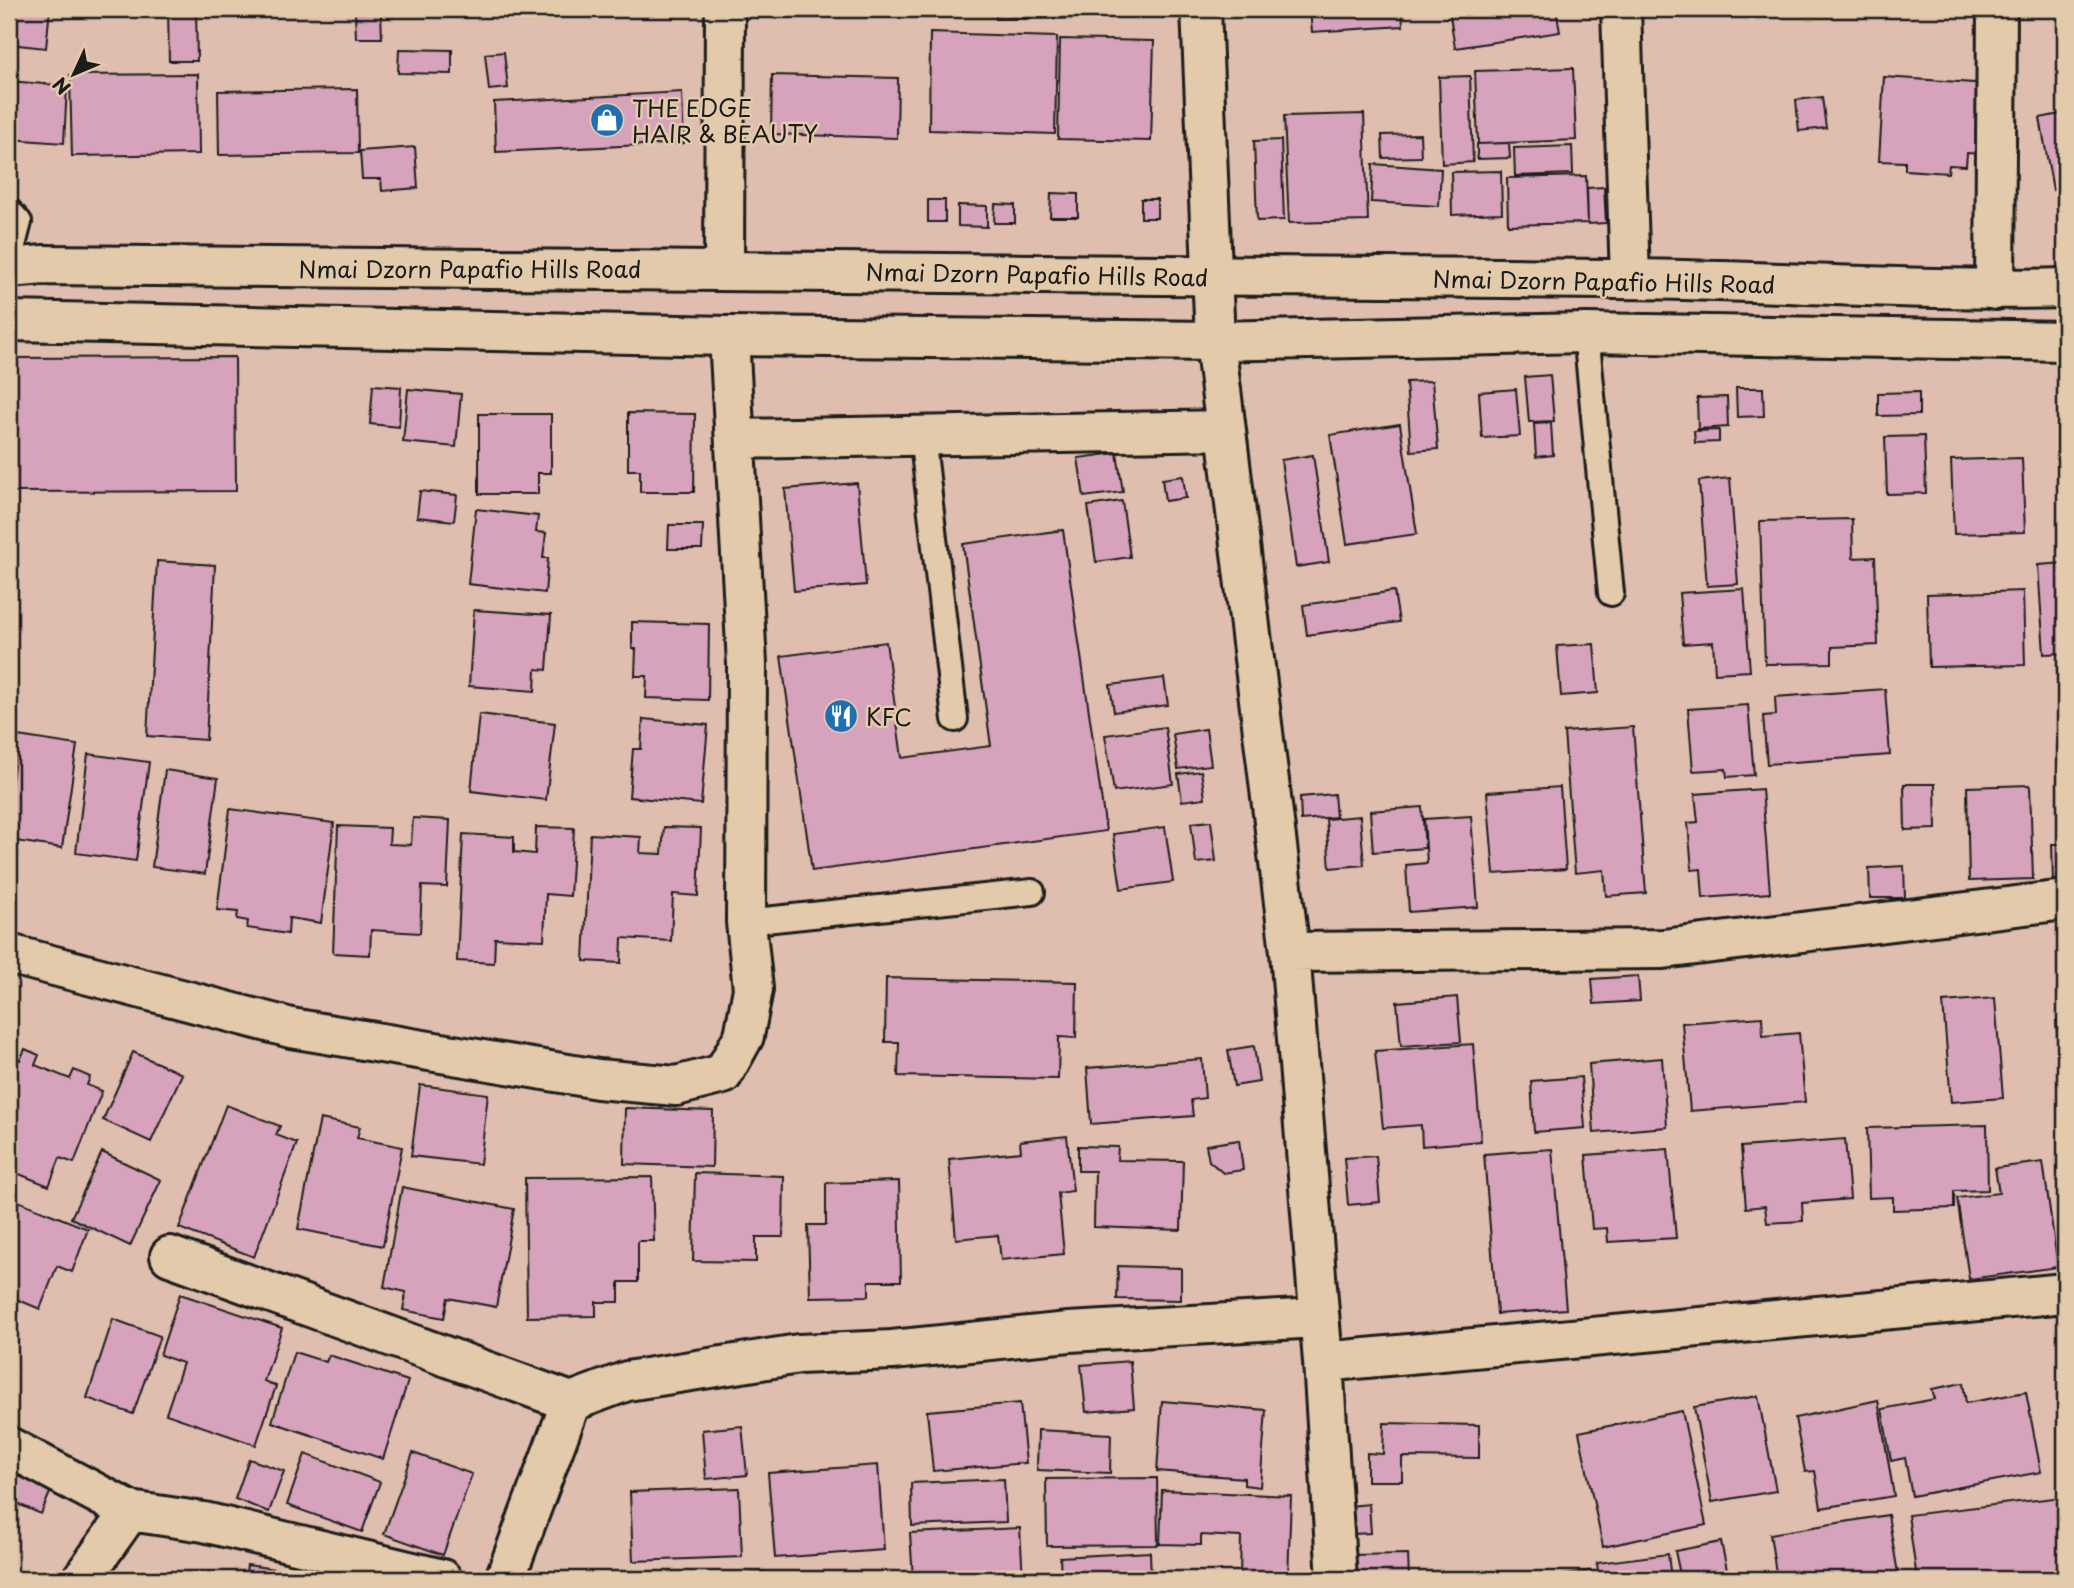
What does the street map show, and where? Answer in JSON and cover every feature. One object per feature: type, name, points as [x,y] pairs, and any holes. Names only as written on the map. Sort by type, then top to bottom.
[{"type":"street","points":[[724,269],[725,9]]},
{"type":"street","points":[[1201,9],[1215,341],[1290,952],[1317,1318],[1323,1362],[1337,1579]]},
{"type":"street","points":[[1621,9],[1630,279]]},
{"type":"street","points":[[1995,290],[1997,9]]},
{"type":"street","name":"Nmai Dzorn Papafio Hills Road","points":[[9,268],[44,265],[724,269],[1213,277],[1630,279],[1995,290],[2065,288]]},
{"type":"street","points":[[9,321],[729,336],[1215,341],[1586,334],[2065,341]]},
{"type":"street","points":[[9,954],[291,1028],[598,1079],[676,1086],[723,1074],[744,1036],[753,989],[746,922],[747,664],[729,336]]},
{"type":"street","points":[[736,439],[1226,430]]},
{"type":"street","points":[[1290,952],[1663,949],[2065,900]]},
{"type":"street","points":[[170,1256],[571,1402],[627,1381],[799,1354],[892,1350],[1069,1332],[1317,1318]]},
{"type":"street","points":[[1323,1362],[2065,1293]]},
{"type":"street","points":[[505,1579],[571,1402]]},
{"type":"street","points":[[9,1447],[130,1511],[204,1522],[442,1579]]},
{"type":"street","points":[[82,1579],[130,1511]]},
{"type":"lane","points":[[9,211],[19,222],[9,261]]},
{"type":"lane","points":[[1586,334],[1611,593]]},
{"type":"lane","points":[[922,435],[956,719]]},
{"type":"lane","points":[[746,922],[1032,892]]},
{"type":"building","points":[[9,9],[50,9],[46,48],[9,44]]},
{"type":"building","points":[[168,9],[196,9],[197,61],[169,61]]},
{"type":"building","points":[[996,9],[1106,9],[1106,18],[996,19]]},
{"type":"building","points":[[1310,9],[1402,9],[1403,26],[1312,32]]},
{"type":"building","points":[[1449,9],[1556,9],[1560,32],[1455,48]]},
{"type":"building","points":[[355,13],[381,13],[382,38],[356,38]]},
{"type":"building","points":[[930,33],[1057,37],[1055,134],[929,130]]},
{"type":"building","points":[[1060,39],[1154,41],[1151,141],[1058,139]]},
{"type":"building","points":[[399,49],[452,50],[452,74],[398,73]]},
{"type":"building","points":[[504,52],[508,88],[489,90],[485,54]]},
{"type":"building","points":[[1573,68],[1576,140],[1478,144],[1475,71]]},
{"type":"building","points":[[198,74],[199,154],[72,156],[70,75]]},
{"type":"building","points":[[772,75],[898,78],[897,138],[771,134]]},
{"type":"building","points":[[1470,76],[1473,162],[1442,164],[1439,77]]},
{"type":"building","points":[[1884,77],[1989,84],[1985,154],[1967,153],[1966,166],[1949,165],[1948,173],[1905,170],[1905,162],[1879,161]]},
{"type":"building","points":[[9,81],[67,86],[64,143],[9,139]]},
{"type":"building","points":[[357,89],[358,153],[219,155],[218,91]]},
{"type":"building","points":[[682,92],[684,143],[496,152],[494,102]]},
{"type":"building","points":[[1822,97],[1826,128],[1799,131],[1796,100]]},
{"type":"building","points":[[2065,113],[2065,187],[2053,190],[2040,118]]},
{"type":"building","points":[[1364,114],[1368,221],[1289,223],[1284,116]]},
{"type":"building","points":[[1420,134],[1421,157],[1383,158],[1382,135]]},
{"type":"building","points":[[1281,140],[1284,220],[1257,221],[1254,141]]},
{"type":"building","points":[[1509,143],[1510,158],[1477,159],[1477,144]]},
{"type":"building","points":[[1572,146],[1573,174],[1515,176],[1514,148]]},
{"type":"building","points":[[415,147],[418,188],[382,191],[381,179],[362,179],[360,151]]},
{"type":"building","points":[[1373,164],[1441,169],[1439,206],[1371,202]]},
{"type":"building","points":[[1501,171],[1502,213],[1452,215],[1451,172]]},
{"type":"building","points":[[1586,176],[1588,223],[1508,225],[1507,178]]},
{"type":"building","points":[[1604,187],[1606,223],[1588,224],[1587,188]]},
{"type":"building","points":[[1051,193],[1078,194],[1078,217],[1050,217]]},
{"type":"building","points":[[1141,199],[1157,199],[1157,218],[1141,218]]},
{"type":"building","points":[[928,200],[945,200],[945,222],[928,222]]},
{"type":"building","points":[[995,204],[1015,205],[1015,223],[994,223]]},
{"type":"building","points":[[958,205],[987,206],[987,227],[958,226]]},
{"type":"building","points":[[235,357],[236,491],[9,492],[9,358]]},
{"type":"building","points":[[1550,375],[1554,421],[1529,422],[1525,377]]},
{"type":"building","points":[[1432,381],[1438,449],[1411,451],[1406,382]]},
{"type":"building","points":[[373,385],[401,387],[399,427],[370,424]]},
{"type":"building","points":[[1736,388],[1763,388],[1764,416],[1737,417]]},
{"type":"building","points":[[408,389],[461,394],[456,447],[403,442]]},
{"type":"building","points":[[1516,389],[1520,436],[1482,438],[1479,392]]},
{"type":"building","points":[[1919,392],[1919,415],[1878,416],[1878,393]]},
{"type":"building","points":[[1727,397],[1728,427],[1698,429],[1697,398]]},
{"type":"building","points":[[628,413],[695,414],[694,492],[640,492],[640,470],[628,470]]},
{"type":"building","points":[[479,414],[551,414],[551,473],[538,473],[538,494],[479,494]]},
{"type":"building","points":[[1551,423],[1553,455],[1536,457],[1534,424]]},
{"type":"building","points":[[1400,424],[1417,534],[1347,544],[1330,435]]},
{"type":"building","points":[[1719,430],[1719,442],[1695,443],[1694,431]]},
{"type":"building","points":[[1924,436],[1926,493],[1887,494],[1885,437]]},
{"type":"building","points":[[1117,453],[1123,492],[1084,497],[1078,458]]},
{"type":"building","points":[[1313,455],[1329,562],[1296,567],[1281,460]]},
{"type":"building","points":[[2022,458],[2025,532],[1954,534],[1951,460]]},
{"type":"building","points":[[1183,476],[1186,498],[1165,501],[1162,479]]},
{"type":"building","points":[[1730,478],[1738,584],[1707,586],[1699,481]]},
{"type":"building","points":[[857,483],[866,585],[794,591],[785,489]]},
{"type":"building","points":[[420,491],[457,495],[454,521],[417,517]]},
{"type":"building","points":[[1122,501],[1130,557],[1096,562],[1088,506]]},
{"type":"building","points":[[476,509],[538,516],[536,532],[546,533],[543,558],[548,558],[545,593],[468,584]]},
{"type":"building","points":[[1852,519],[1853,558],[1875,557],[1878,645],[1832,647],[1832,663],[1765,664],[1760,521]]},
{"type":"building","points":[[669,525],[703,525],[702,549],[668,549]]},
{"type":"building","points":[[1063,530],[1106,831],[812,871],[781,656],[886,642],[902,758],[991,746],[963,544]]},
{"type":"building","points":[[157,561],[215,565],[206,740],[147,736]]},
{"type":"building","points":[[2065,563],[2065,653],[2044,654],[2038,565]]},
{"type":"building","points":[[1744,589],[1750,671],[1715,673],[1713,642],[1683,644],[1679,593]]},
{"type":"building","points":[[1394,591],[1399,622],[1307,635],[1303,605]]},
{"type":"building","points":[[2023,591],[2025,665],[1929,667],[1927,594]]},
{"type":"building","points":[[474,610],[551,615],[547,670],[536,669],[535,691],[469,686]]},
{"type":"building","points":[[632,622],[709,624],[708,700],[646,698],[647,676],[635,676],[636,649],[632,649]]},
{"type":"building","points":[[1594,644],[1598,693],[1561,696],[1557,646]]},
{"type":"building","points":[[1164,678],[1168,705],[1114,712],[1110,685]]},
{"type":"building","points":[[1885,689],[1890,755],[1767,764],[1763,716],[1776,715],[1775,697]]},
{"type":"building","points":[[1748,705],[1754,775],[1727,777],[1726,769],[1693,771],[1688,709]]},
{"type":"building","points":[[479,714],[555,723],[546,800],[471,791]]},
{"type":"building","points":[[643,719],[708,725],[701,804],[629,797],[633,749],[641,749]]},
{"type":"building","points":[[1165,727],[1173,784],[1114,792],[1105,735]]},
{"type":"building","points":[[1633,727],[1646,893],[1606,896],[1604,870],[1575,873],[1564,732]]},
{"type":"building","points":[[1206,729],[1211,765],[1178,769],[1173,734]]},
{"type":"building","points":[[18,736],[77,745],[62,848],[9,840],[9,803]]},
{"type":"building","points":[[88,754],[149,762],[136,861],[76,853]]},
{"type":"building","points":[[165,770],[218,778],[205,874],[152,867]]},
{"type":"building","points":[[1201,771],[1205,798],[1182,801],[1178,774]]},
{"type":"building","points":[[1904,784],[1935,784],[1936,829],[1905,830]]},
{"type":"building","points":[[2030,785],[2033,879],[1969,881],[1967,787]]},
{"type":"building","points":[[1560,787],[1566,869],[1494,874],[1487,792]]},
{"type":"building","points":[[1762,789],[1770,893],[1703,898],[1701,869],[1692,870],[1688,823],[1698,822],[1695,794]]},
{"type":"building","points":[[1334,794],[1336,817],[1301,820],[1300,797]]},
{"type":"building","points":[[1422,807],[1425,848],[1373,852],[1370,811]]},
{"type":"building","points":[[230,809],[334,823],[321,923],[289,918],[288,934],[247,928],[248,921],[237,919],[238,912],[217,910]]},
{"type":"building","points":[[1360,816],[1364,865],[1330,868],[1326,819]]},
{"type":"building","points":[[1471,816],[1478,907],[1409,912],[1406,865],[1427,863],[1424,819]]},
{"type":"building","points":[[413,818],[450,820],[447,887],[422,886],[420,933],[371,930],[370,955],[333,953],[338,826],[390,828],[389,844],[411,845]]},
{"type":"building","points":[[1211,821],[1216,861],[1196,863],[1191,823]]},
{"type":"building","points":[[536,827],[574,828],[570,896],[546,894],[544,940],[495,938],[494,963],[457,961],[463,834],[514,837],[514,852],[535,854]]},
{"type":"building","points":[[664,827],[701,828],[698,896],[673,894],[671,941],[622,938],[621,963],[584,961],[590,834],[641,837],[640,853],[662,854]]},
{"type":"building","points":[[1165,827],[1173,882],[1121,889],[1113,834]]},
{"type":"building","points":[[2052,844],[2065,844],[2065,882],[2053,882]]},
{"type":"building","points":[[1904,866],[1905,898],[1870,898],[1869,868]]},
{"type":"building","points":[[1638,976],[1640,1001],[1594,1004],[1592,979]]},
{"type":"building","points":[[886,978],[1077,982],[1076,1038],[1059,1037],[1058,1079],[898,1076],[899,1042],[885,1042]]},
{"type":"building","points":[[1457,997],[1461,1042],[1401,1046],[1397,1002]]},
{"type":"building","points":[[1995,998],[2003,1098],[1951,1102],[1943,1002]]},
{"type":"building","points":[[1762,1017],[1763,1036],[1799,1033],[1805,1102],[1690,1111],[1682,1023]]},
{"type":"building","points":[[2065,1020],[2065,1079],[2061,1080],[2056,1021]]},
{"type":"building","points":[[1473,1044],[1481,1141],[1422,1146],[1421,1125],[1383,1128],[1375,1051]]},
{"type":"building","points":[[1254,1046],[1259,1082],[1234,1086],[1228,1050]]},
{"type":"building","points":[[25,1049],[39,1055],[35,1065],[70,1079],[74,1070],[90,1077],[87,1085],[102,1091],[74,1163],[60,1158],[49,1186],[9,1170],[9,1055],[20,1060]]},
{"type":"building","points":[[133,1052],[182,1074],[151,1142],[103,1120]]},
{"type":"building","points":[[1662,1058],[1667,1127],[1594,1133],[1589,1064]]},
{"type":"building","points":[[1202,1059],[1205,1098],[1191,1100],[1193,1116],[1091,1124],[1087,1068]]},
{"type":"building","points":[[1581,1077],[1585,1128],[1534,1132],[1531,1081]]},
{"type":"building","points":[[420,1085],[488,1094],[480,1164],[411,1156]]},
{"type":"building","points":[[226,1105],[280,1126],[276,1135],[297,1143],[254,1257],[179,1228]]},
{"type":"building","points":[[625,1108],[713,1111],[712,1167],[624,1164]]},
{"type":"building","points":[[320,1119],[360,1127],[357,1138],[402,1147],[383,1246],[298,1229]]},
{"type":"building","points":[[1987,1125],[1988,1190],[1954,1191],[1954,1208],[1893,1210],[1893,1197],[1869,1198],[1867,1128]]},
{"type":"building","points":[[1067,1136],[1073,1191],[1058,1193],[1064,1254],[1001,1260],[998,1235],[956,1239],[949,1159],[1021,1152],[1020,1141]]},
{"type":"building","points":[[1845,1139],[1850,1199],[1802,1203],[1803,1221],[1767,1223],[1765,1206],[1746,1208],[1741,1147]]},
{"type":"building","points":[[1239,1140],[1243,1170],[1223,1173],[1209,1161],[1206,1145]]},
{"type":"building","points":[[1078,1146],[1118,1147],[1117,1160],[1183,1161],[1181,1230],[1094,1227],[1095,1171],[1078,1171]]},
{"type":"building","points":[[1552,1149],[1566,1309],[1497,1314],[1484,1154]]},
{"type":"building","points":[[1668,1149],[1676,1238],[1608,1242],[1607,1228],[1592,1229],[1586,1155]]},
{"type":"building","points":[[102,1152],[161,1180],[130,1246],[71,1218]]},
{"type":"building","points":[[1376,1156],[1380,1202],[1348,1205],[1344,1158]]},
{"type":"building","points":[[2043,1162],[2058,1267],[1969,1279],[1957,1198],[1999,1193],[1995,1168]]},
{"type":"building","points":[[695,1173],[784,1176],[783,1237],[756,1237],[756,1262],[693,1261]]},
{"type":"building","points":[[652,1177],[654,1241],[638,1241],[638,1282],[619,1282],[619,1302],[596,1302],[596,1316],[527,1317],[525,1178]]},
{"type":"building","points":[[899,1181],[901,1281],[869,1281],[869,1296],[810,1297],[808,1225],[826,1225],[826,1183]]},
{"type":"building","points":[[402,1187],[514,1209],[496,1307],[448,1298],[444,1318],[403,1310],[406,1292],[384,1287]]},
{"type":"building","points":[[13,1199],[88,1229],[72,1272],[57,1266],[40,1309],[9,1296],[9,1211]]},
{"type":"building","points":[[1118,1266],[1181,1268],[1181,1300],[1117,1299]]},
{"type":"building","points":[[180,1294],[282,1328],[264,1381],[276,1386],[256,1445],[166,1414],[183,1363],[160,1355]]},
{"type":"building","points":[[113,1319],[160,1336],[133,1414],[87,1398]]},
{"type":"building","points":[[294,1352],[326,1362],[329,1355],[408,1381],[383,1459],[272,1422]]},
{"type":"building","points":[[1130,1361],[1134,1408],[1086,1412],[1081,1365]]},
{"type":"building","points":[[1963,1383],[1966,1403],[2026,1392],[2041,1472],[1912,1496],[1905,1458],[1891,1461],[1882,1409],[1935,1399],[1932,1389]]},
{"type":"building","points":[[1758,1396],[1776,1491],[1712,1502],[1694,1407]]},
{"type":"building","points":[[1878,1400],[1894,1496],[1821,1508],[1815,1471],[1805,1472],[1795,1418]]},
{"type":"building","points":[[1162,1401],[1266,1410],[1260,1487],[1244,1485],[1244,1478],[1157,1471]]},
{"type":"building","points":[[1020,1403],[1026,1463],[933,1471],[927,1411]]},
{"type":"building","points":[[1682,1411],[1706,1525],[1603,1547],[1579,1432]]},
{"type":"building","points":[[1384,1423],[1479,1425],[1479,1458],[1402,1457],[1402,1481],[1367,1481],[1367,1453],[1383,1454]]},
{"type":"building","points":[[742,1426],[747,1475],[706,1479],[702,1430]]},
{"type":"building","points":[[1038,1430],[1111,1434],[1110,1473],[1037,1470]]},
{"type":"building","points":[[413,1453],[472,1474],[443,1555],[384,1534]]},
{"type":"building","points":[[305,1454],[380,1482],[362,1532],[287,1505]]},
{"type":"building","points":[[249,1459],[284,1471],[269,1512],[235,1499]]},
{"type":"building","points":[[14,1463],[55,1481],[41,1514],[9,1500],[9,1475]]},
{"type":"building","points":[[878,1465],[884,1550],[775,1558],[768,1473]]},
{"type":"building","points":[[1157,1478],[1158,1545],[1047,1546],[1046,1479]]},
{"type":"building","points":[[1004,1479],[1006,1522],[912,1526],[911,1483]]},
{"type":"building","points":[[739,1488],[742,1557],[633,1561],[630,1492]]},
{"type":"building","points":[[1162,1490],[1291,1496],[1288,1578],[1240,1576],[1241,1537],[1201,1535],[1201,1545],[1160,1544]]},
{"type":"building","points":[[2062,1497],[2065,1570],[1990,1579],[1917,1579],[1908,1515]]},
{"type":"building","points":[[1369,1504],[1371,1533],[1353,1534],[1350,1506]]},
{"type":"building","points":[[1888,1515],[1899,1579],[1777,1579],[1770,1534]]},
{"type":"building","points":[[1020,1528],[1023,1579],[913,1579],[910,1533]]},
{"type":"building","points":[[1721,1542],[1729,1579],[1681,1579],[1675,1551]]},
{"type":"building","points":[[1150,1552],[1151,1579],[1061,1579],[1060,1557]]},
{"type":"building","points":[[1408,1554],[1409,1579],[1350,1579],[1349,1555]]},
{"type":"building","points":[[1668,1554],[1671,1579],[1599,1579],[1597,1563]]},
{"type":"building","points":[[247,1565],[304,1573],[303,1579],[245,1579]]},
{"type":"building","points":[[1591,1571],[1593,1579],[1540,1579]]},
{"type":"building","points":[[766,1572],[766,1579],[682,1579]]},
{"type":"building","points":[[2065,1574],[2065,1579],[2016,1579],[2016,1578]]},
{"type":"building","points":[[593,1575],[593,1579],[544,1579],[544,1578]]},
{"type":"place","name":"THE EDGE HAIR & BEAUTY","points":[[607,120]]},
{"type":"place","name":"KFC","points":[[841,716]]}]
